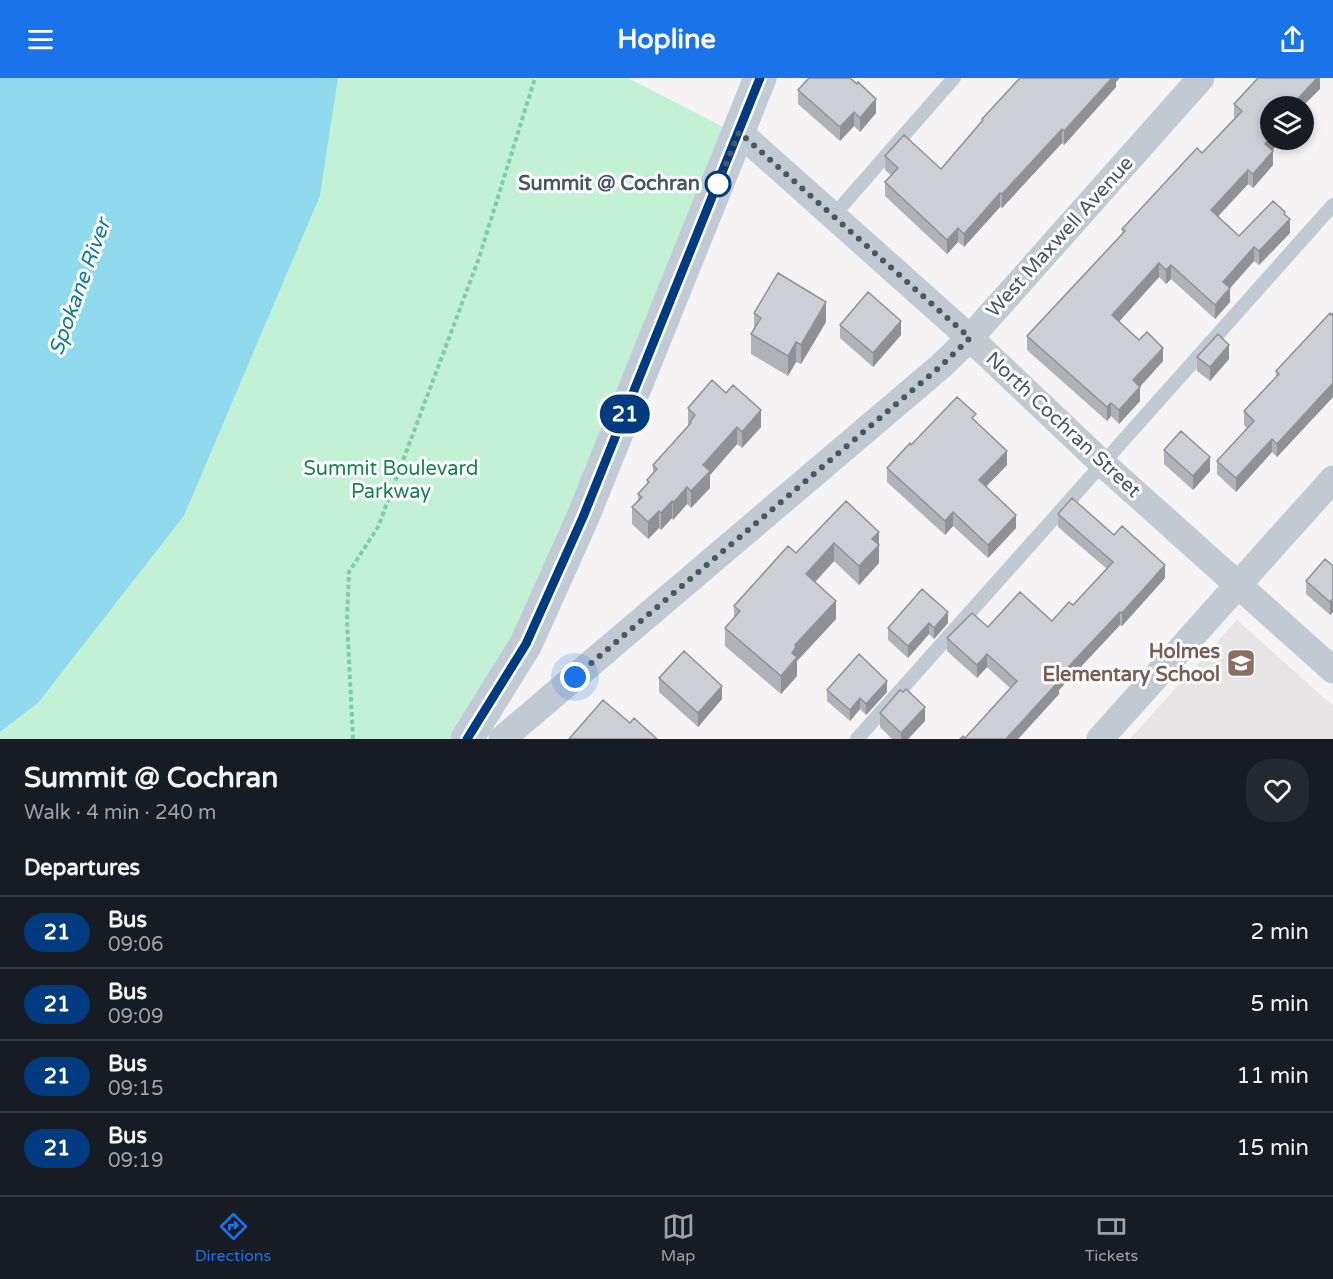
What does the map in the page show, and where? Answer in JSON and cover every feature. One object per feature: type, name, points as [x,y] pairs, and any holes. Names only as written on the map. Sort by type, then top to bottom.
[{"type":"street","points":[[468,739],[526,644],[583,517],[760,78]]},
{"type":"street","name":"West Maxwell Avenue","points":[[502,739],[941,366],[970,338],[1201,78]]},
{"type":"street","name":"North Cochran Street","points":[[739,132],[970,338],[1103,464],[1333,670]]},
{"type":"street","points":[[1100,739],[1333,479]]},
{"type":"lane","points":[[833,216],[954,78]]},
{"type":"lane","points":[[856,739],[1333,206]]},
{"type":"path","points":[[353,739],[347,620],[349,572],[378,527],[479,258],[535,78]]},
{"type":"shaded area","name":"Holmes Elementary School","points":[[1237,620],[1333,706],[1333,739],[1130,739]]},
{"type":"green space","name":"Summit Boulevard Parkway","points":[[338,78],[628,78],[727,129],[542,576],[500,665],[451,739],[0,739],[0,732],[38,703],[184,516],[320,196]]},
{"type":"water","name":"Spokane River","points":[[0,78],[338,78],[320,196],[184,516],[38,703],[0,732]]},
{"type":"building","points":[[809,78],[850,78],[857,84],[858,82],[876,99],[860,118],[854,112],[840,127],[798,90]]},
{"type":"building","points":[[1020,78],[1112,78],[1064,131],[1062,129],[1002,194],[1000,193],[964,234],[958,228],[947,240],[885,182],[898,168],[885,156],[904,135],[941,169],[982,119]]},
{"type":"building","points":[[1258,78],[1317,78],[1300,96],[1260,96],[1260,150],[1273,151],[1253,174],[1248,170],[1211,210],[1239,236],[1273,201],[1290,219],[1259,251],[1254,247],[1223,282],[1230,288],[1215,305],[1171,265],[1166,270],[1159,263],[1112,315],[1139,340],[1147,332],[1163,348],[1133,380],[1140,387],[1119,410],[1111,403],[1107,407],[1027,336],[1125,231],[1122,229],[1197,148],[1202,153],[1242,111],[1234,104]]},
{"type":"building","points":[[778,273],[826,302],[801,345],[796,342],[788,356],[751,334],[761,318],[754,313]]},
{"type":"building","points":[[868,292],[901,321],[873,353],[840,325]]},
{"type":"building","points":[[1330,313],[1331,315],[1333,313],[1333,383],[1277,444],[1272,439],[1236,478],[1217,461],[1254,421],[1244,411],[1279,374],[1276,371]]},
{"type":"building","points":[[1218,334],[1229,345],[1210,367],[1197,357]]},
{"type":"building","points":[[712,380],[726,393],[733,385],[761,410],[742,432],[737,427],[703,465],[710,471],[691,491],[687,487],[673,503],[672,501],[648,522],[632,507],[642,497],[638,494],[657,469],[653,465],[691,423],[695,415],[688,408]]},
{"type":"building","points":[[957,397],[976,414],[972,418],[1007,451],[979,480],[1016,515],[988,545],[953,512],[945,521],[887,468]]},
{"type":"building","points":[[1181,431],[1210,457],[1193,476],[1164,450]]},
{"type":"building","points":[[1072,498],[1114,535],[1122,526],[1165,565],[1057,679],[1059,681],[1006,739],[960,739],[963,736],[965,738],[1017,681],[987,654],[977,665],[947,638],[972,613],[988,627],[1020,592],[1052,621],[1069,602],[1073,605],[1113,562],[1058,514]]},
{"type":"building","points":[[846,501],[879,532],[872,539],[879,545],[859,566],[834,543],[806,574],[836,601],[795,645],[792,653],[797,657],[781,676],[725,628],[740,611],[734,606],[788,546],[796,553]]},
{"type":"building","points":[[1325,559],[1333,566],[1333,599],[1330,602],[1306,581]]},
{"type":"building","points":[[922,589],[948,612],[934,628],[929,623],[908,646],[888,628]]},
{"type":"building","points":[[684,651],[722,686],[698,713],[659,678]]},
{"type":"building","points":[[859,654],[887,681],[866,704],[860,698],[850,710],[827,690]]},
{"type":"building","points":[[906,689],[925,707],[901,733],[880,713],[900,690],[903,692]]},
{"type":"building","points":[[603,700],[630,723],[634,718],[657,739],[569,739]]},
{"type":"bus line","name":"21","points":[[467,739],[526,644],[583,517],[760,78]]},
{"type":"place","name":"Summit @ Cochran","points":[[718,184]]},
{"type":"place","name":"Holmes Elementary School","points":[[1241,663]]},
{"type":"route","points":[[575,677],[941,366],[970,338],[739,132],[718,184]]}]
